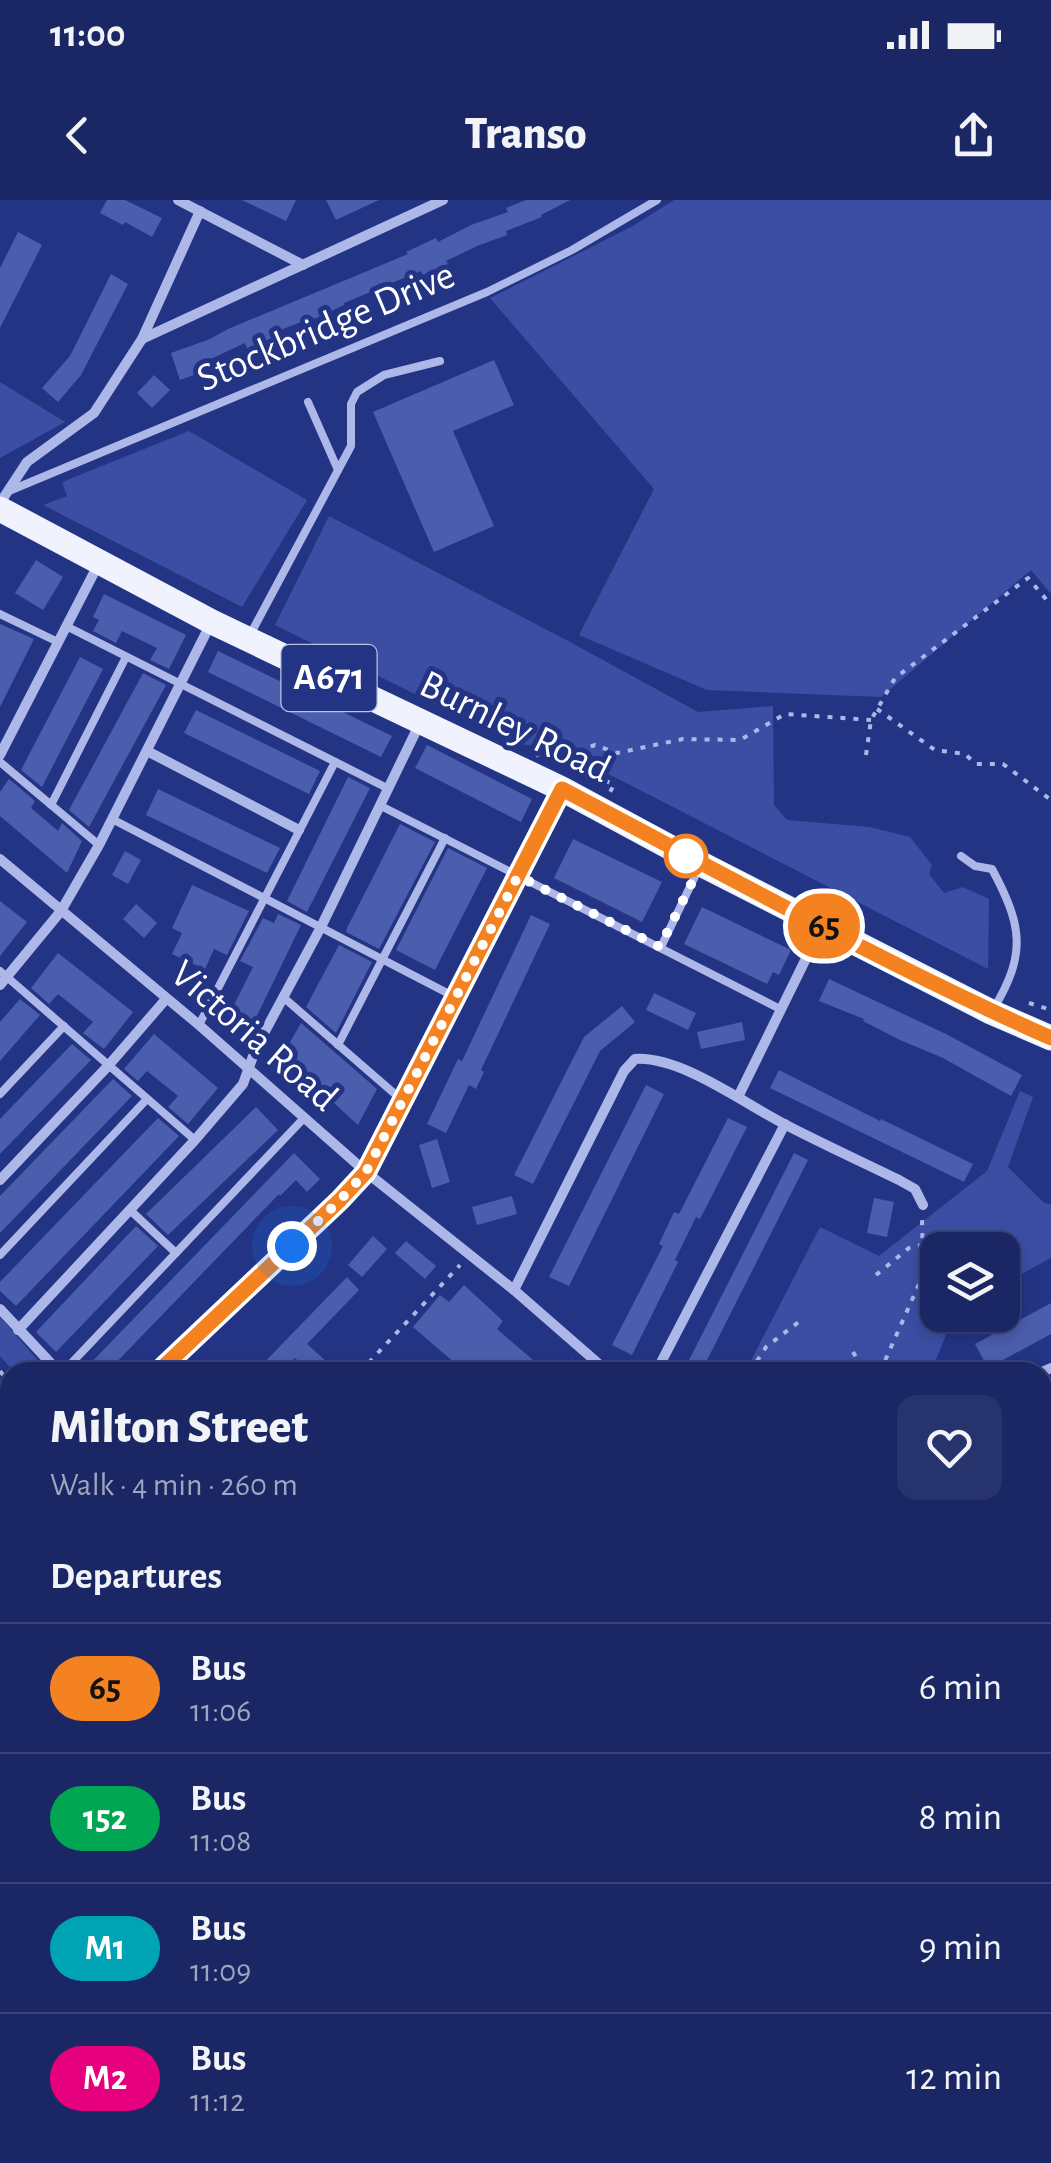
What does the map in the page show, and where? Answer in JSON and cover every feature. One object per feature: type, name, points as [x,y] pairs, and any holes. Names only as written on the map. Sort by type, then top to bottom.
[{"type":"main road","name":"Burnley Road","points":[[3,501],[99,562],[212,622],[562,789],[822,926],[991,1012],[1051,1038]]},
{"type":"street","points":[[178,200],[303,264]]},
{"type":"street","points":[[142,339],[444,200]]},
{"type":"street","points":[[3,501],[26,462],[94,413],[142,339],[200,211]]},
{"type":"street","points":[[0,758],[99,562]]},
{"type":"street","points":[[2,978],[60,911],[99,846],[212,622]]},
{"type":"street","points":[[18,1330],[243,1084],[256,1048],[322,927],[420,723]]},
{"type":"street","points":[[147,751],[299,830]]},
{"type":"street","points":[[169,1362],[366,1172],[562,789]]},
{"type":"street","name":"Victoria Road","points":[[0,858],[366,1172],[514,1290],[597,1362]]},
{"type":"street","points":[[738,1097],[822,926]]},
{"type":"street","points":[[0,1180],[166,999]]},
{"type":"street","points":[[514,1290],[624,1071],[634,1059],[650,1058],[668,1064],[738,1097],[915,1189],[923,1205]]},
{"type":"street","points":[[661,1362],[785,1124]]},
{"type":"street","points":[[0,1309],[50,1362]]},
{"type":"lane","name":"Stockbridge Drive","points":[[3,501],[487,292],[572,250],[657,200]]},
{"type":"lane","points":[[248,638],[351,446],[350,404],[357,392],[384,375],[440,361]]},
{"type":"lane","points":[[308,402],[338,470]]},
{"type":"lane","points":[[0,614],[58,642]]},
{"type":"lane","points":[[66,626],[389,789]]},
{"type":"lane","points":[[52,805],[126,657]]},
{"type":"lane","points":[[0,758],[99,846]]},
{"type":"lane","points":[[198,1025],[335,762]]},
{"type":"lane","points":[[382,806],[780,1008]]},
{"type":"lane","points":[[112,819],[455,997]]},
{"type":"lane","points":[[338,1045],[445,838]]},
{"type":"lane","points":[[961,856],[976,866],[992,869]]},
{"type":"lane","points":[[992,869],[1000,857]]},
{"type":"lane","points":[[660,947],[701,864]]},
{"type":"lane","points":[[991,1012],[1017,956],[1012,910],[992,869]]},
{"type":"lane","points":[[2,978],[64,1026],[195,1140]]},
{"type":"lane","points":[[284,997],[403,1101]]},
{"type":"lane","points":[[0,1094],[64,1026]]},
{"type":"lane","points":[[0,1255],[148,1100]]},
{"type":"lane","points":[[70,1362],[304,1118]]},
{"type":"lane","points":[[130,1210],[176,1253]]},
{"type":"path","points":[[866,755],[871,720],[895,678],[1028,578],[1051,605]]},
{"type":"path","points":[[878,709],[935,750],[964,754],[976,764],[1003,764],[1051,800]]},
{"type":"path","points":[[574,765],[584,749],[595,745],[617,752],[683,740],[740,740],[785,714],[871,720]]},
{"type":"path","points":[[922,1232],[923,1205]]},
{"type":"path","points":[[876,1274],[909,1248],[920,1245]]},
{"type":"path","points":[[371,1362],[470,1254]]},
{"type":"path","points":[[884,1362],[920,1283]]},
{"type":"path","points":[[757,1362],[766,1348],[800,1321]]},
{"type":"path","points":[[853,1352],[859,1362]]},
{"type":"shaded area","points":[[674,200],[1051,200],[1051,594],[1031,570],[881,697],[707,690],[579,635],[654,489],[490,298],[631,227]]},
{"type":"shaded area","points":[[0,382],[65,422],[0,458]]},
{"type":"shaded area","points":[[189,431],[307,500],[242,607],[43,505],[67,496],[62,482]]},
{"type":"shaded area","points":[[329,516],[698,712],[773,706],[774,805],[787,820],[870,827],[910,837],[932,865],[929,874],[944,893],[963,887],[989,899],[988,969],[558,748],[516,744],[275,625]]},
{"type":"shaded area","points":[[1020,1091],[1033,1097],[1008,1167],[1044,1203],[1051,1204],[1051,1258],[1020,1275],[1020,1232],[920,1232],[920,1332],[947,1332],[935,1362],[750,1362],[820,1227],[879,1256],[987,1171]]},
{"type":"shaded area","points":[[0,1317],[39,1362],[5,1362],[0,1356]]},
{"type":"building","points":[[107,200],[125,200],[162,218],[152,237],[100,213]]},
{"type":"building","points":[[242,200],[296,200],[286,221]]},
{"type":"building","points":[[326,200],[379,200],[336,220]]},
{"type":"building","points":[[526,200],[570,200],[542,217],[506,231],[507,235],[446,261],[448,264],[423,275],[421,271],[314,319],[270,334],[273,341],[248,351],[245,343],[202,363],[205,371],[180,380],[171,353],[408,254],[436,238],[438,242],[508,212],[506,208]]},
{"type":"building","points":[[18,232],[42,245],[0,328],[0,268]]},
{"type":"building","points":[[111,274],[128,284],[81,375],[58,402],[42,388],[70,356]]},
{"type":"building","points":[[494,360],[514,405],[453,431],[494,526],[434,552],[373,412]]},
{"type":"building","points":[[154,375],[170,390],[152,408],[137,393]]},
{"type":"building","points":[[36,560],[63,577],[43,610],[15,593]]},
{"type":"building","points":[[104,594],[186,635],[169,669],[150,660],[157,648],[122,631],[116,643],[93,631],[99,620],[93,617]]},
{"type":"building","points":[[0,624],[34,639],[0,707]]},
{"type":"building","points":[[218,651],[392,736],[381,757],[208,672]]},
{"type":"building","points":[[80,657],[103,669],[42,787],[21,770]]},
{"type":"building","points":[[143,673],[166,685],[89,827],[69,810]]},
{"type":"building","points":[[196,710],[320,771],[309,794],[184,733]]},
{"type":"building","points":[[427,745],[532,799],[521,822],[415,768]]},
{"type":"building","points":[[348,777],[370,788],[307,912],[287,901]]},
{"type":"building","points":[[9,779],[35,801],[31,808],[58,831],[62,823],[82,841],[67,873],[0,816],[0,792]]},
{"type":"building","points":[[158,789],[280,848],[267,873],[146,815]]},
{"type":"building","points":[[400,824],[435,842],[379,949],[346,932]]},
{"type":"building","points":[[573,839],[662,882],[642,922],[554,878]]},
{"type":"building","points":[[448,848],[487,868],[435,970],[396,950]]},
{"type":"building","points":[[125,851],[141,860],[128,884],[112,875]]},
{"type":"building","points":[[192,885],[249,911],[227,955],[214,949],[205,969],[172,954],[182,933],[172,928]]},
{"type":"building","points":[[0,901],[27,922],[0,956]]},
{"type":"building","points":[[136,904],[157,923],[144,938],[123,919]]},
{"type":"building","points":[[702,907],[791,950],[779,975],[773,972],[767,984],[684,944]]},
{"type":"building","points":[[278,914],[301,925],[251,1028],[228,1017],[253,967],[240,961],[263,918],[274,923]]},
{"type":"building","points":[[531,915],[550,924],[481,1070],[484,1072],[476,1089],[469,1085],[446,1133],[427,1124],[458,1059],[462,1061]]},
{"type":"building","points":[[339,945],[372,962],[336,1033],[306,1007]]},
{"type":"building","points":[[58,953],[133,1012],[104,1049],[83,1033],[93,1022],[58,994],[49,1004],[31,988]]},
{"type":"building","points":[[829,979],[1022,1075],[1011,1096],[943,1058],[819,1001]]},
{"type":"building","points":[[654,993],[696,1013],[688,1030],[646,1010]]},
{"type":"building","points":[[20,999],[40,1015],[0,1061],[0,1022]]},
{"type":"building","points":[[622,1006],[635,1022],[600,1051],[533,1184],[514,1175],[584,1037]]},
{"type":"building","points":[[742,1022],[745,1040],[701,1049],[697,1032]]},
{"type":"building","points":[[301,1023],[377,1089],[358,1125],[282,1056]]},
{"type":"building","points":[[154,1034],[218,1088],[188,1124],[168,1107],[178,1096],[147,1071],[138,1081],[124,1069]]},
{"type":"building","points":[[72,1044],[91,1060],[0,1154],[0,1119]]},
{"type":"building","points":[[779,1070],[973,1164],[964,1182],[770,1088]]},
{"type":"building","points":[[113,1079],[132,1096],[0,1233],[0,1196]]},
{"type":"building","points":[[646,1085],[664,1094],[569,1286],[549,1277]]},
{"type":"building","points":[[256,1107],[278,1130],[168,1235],[146,1214]]},
{"type":"building","points":[[158,1118],[179,1136],[16,1306],[0,1291],[0,1282]]},
{"type":"building","points":[[728,1118],[747,1127],[700,1219],[696,1217],[632,1355],[612,1345],[663,1246],[659,1244],[674,1212],[679,1214]]},
{"type":"building","points":[[437,1139],[450,1182],[432,1188],[419,1145]]},
{"type":"building","points":[[294,1153],[320,1179],[307,1192],[296,1180],[279,1194],[117,1362],[92,1362]]},
{"type":"building","points":[[794,1153],[808,1160],[706,1362],[688,1362]]},
{"type":"building","points":[[512,1196],[517,1214],[477,1225],[472,1207]]},
{"type":"building","points":[[874,1198],[894,1202],[887,1237],[867,1233]]},
{"type":"building","points":[[136,1226],[158,1246],[56,1352],[36,1332]]},
{"type":"building","points":[[373,1236],[387,1249],[362,1277],[348,1265]]},
{"type":"building","points":[[406,1241],[436,1266],[425,1279],[395,1253]]},
{"type":"building","points":[[347,1277],[359,1290],[307,1344],[327,1362],[299,1362],[295,1358],[291,1362],[265,1362]]},
{"type":"building","points":[[464,1285],[503,1321],[497,1329],[535,1362],[454,1362],[413,1327],[440,1295],[449,1302]]},
{"type":"building","points":[[1051,1303],[1051,1334],[999,1362],[985,1362],[975,1344],[997,1332],[1020,1332],[1020,1320]]},
{"type":"bus line","name":"65","points":[[169,1362],[366,1172],[562,789],[991,1012],[1051,1038]]},
{"type":"route","points":[[292,1246],[366,1172],[518,876],[660,947],[701,864],[686,856]]}]
